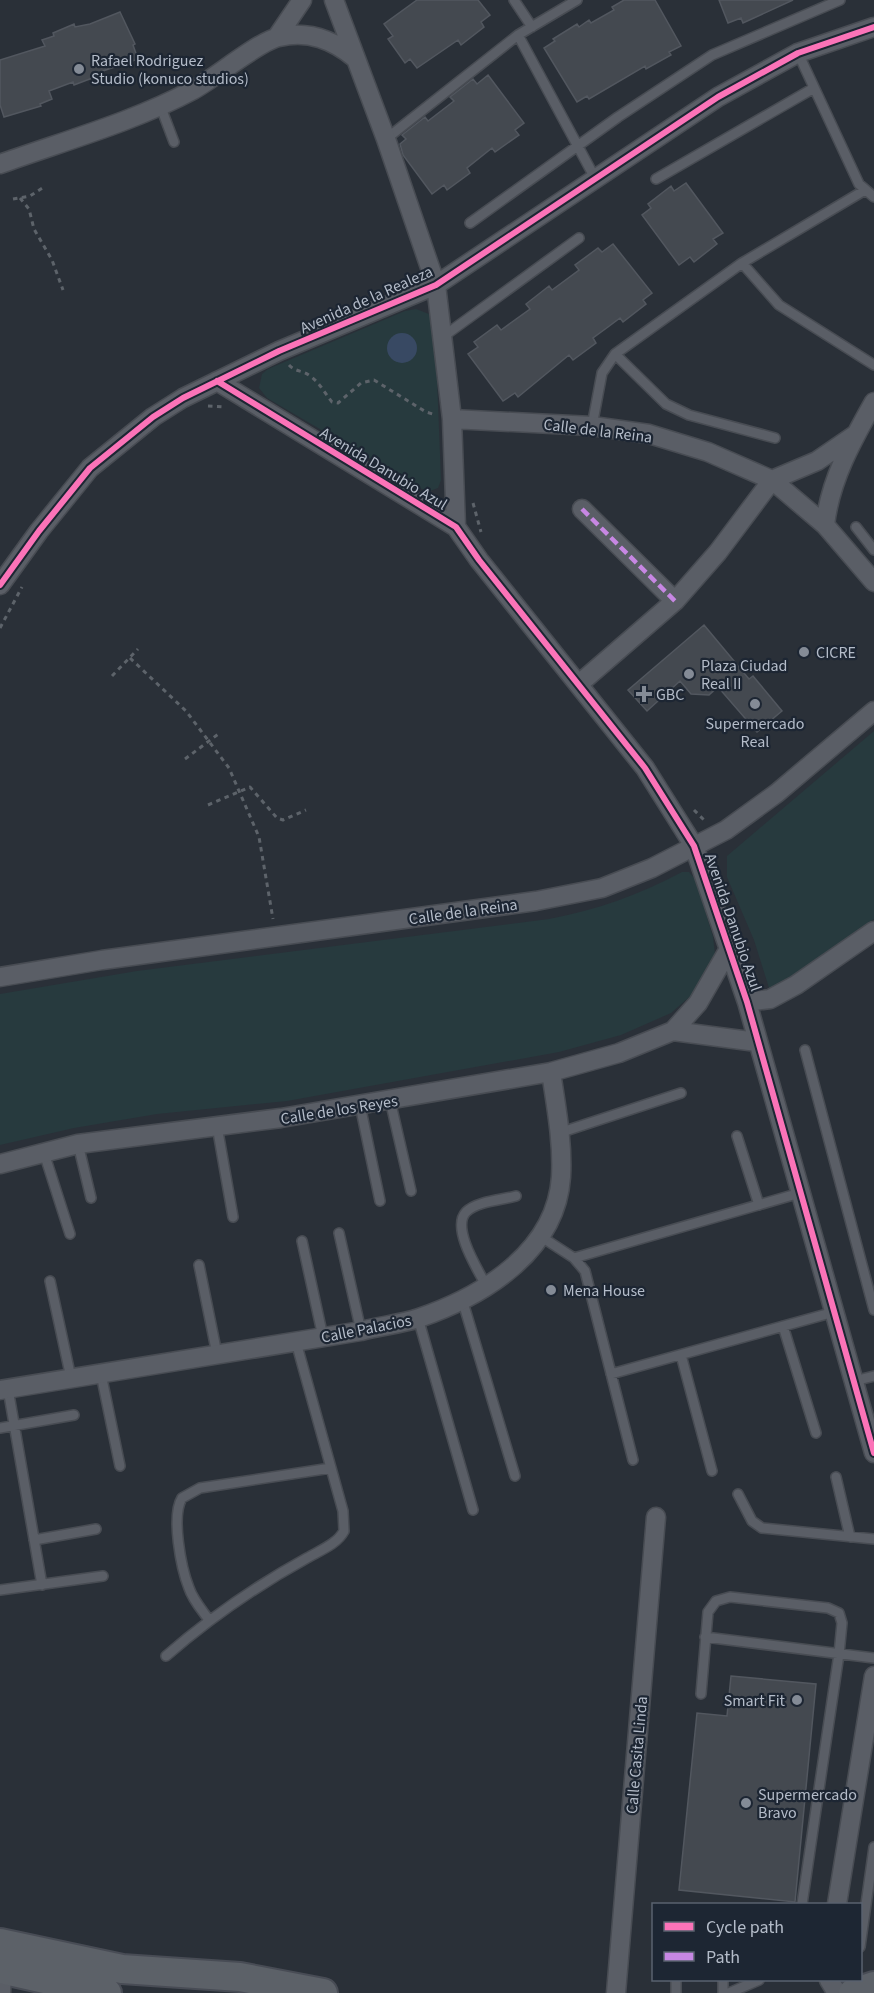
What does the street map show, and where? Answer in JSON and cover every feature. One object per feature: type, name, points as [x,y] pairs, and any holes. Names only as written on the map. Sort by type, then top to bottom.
[{"type":"main road","points":[[1,1964],[122,1969],[323,1993]]},
{"type":"main road","points":[[1,1964],[107,1993]]},
{"type":"main road","points":[[854,1993],[874,1986]]},
{"type":"street","points":[[0,164],[160,105],[194,90],[277,37],[302,0]]},
{"type":"street","name":"Avenida Danubio Azul","points":[[334,0],[386,139],[436,285],[444,336],[452,419],[456,527]]},
{"type":"street","name":"Avenida de la Realeza","points":[[0,585],[39,531],[90,468],[153,417],[217,381],[279,351],[436,285],[718,96],[798,53],[874,27]]},
{"type":"street","points":[[277,37],[300,34],[319,37],[337,43],[355,58]]},
{"type":"street","name":"Avenida Danubio Azul","points":[[217,381],[456,527],[479,560],[645,768],[694,846],[747,1002],[874,1453]]},
{"type":"street","points":[[825,525],[828,502],[855,435],[874,402]]},
{"type":"street","name":"Calle de la Reina","points":[[452,419],[592,426],[649,434],[708,452],[772,480],[825,525],[874,582]]},
{"type":"street","points":[[579,684],[675,601],[718,552],[772,480],[817,461],[855,435]]},
{"type":"street","points":[[582,509],[675,601]]},
{"type":"street","name":"Calle de la Reina","points":[[0,977],[102,960],[276,938],[566,896],[602,888],[652,868],[726,830],[777,793],[874,711]]},
{"type":"street","points":[[747,1002],[771,999],[796,985],[874,931]]},
{"type":"street","name":"Calle de los Reyes","points":[[0,1164],[78,1144],[360,1105],[551,1072],[619,1053],[673,1031],[699,1003],[729,949]]},
{"type":"street","name":"Calle de los Reyes","points":[[673,1031],[757,1042]]},
{"type":"street","name":"Calle Palacios","points":[[4,1389],[296,1342],[418,1318],[487,1287],[509,1272],[540,1236],[553,1209],[561,1179],[560,1133],[551,1072]]},
{"type":"street","name":"Calle Casita Linda","points":[[616,1993],[656,1516]]},
{"type":"street","points":[[837,1903],[874,1676]]},
{"type":"street","points":[[827,1981],[837,1993]]},
{"type":"lane","points":[[514,0],[532,27]]},
{"type":"lane","points":[[386,139],[518,35],[577,0]]},
{"type":"lane","points":[[470,223],[577,146],[712,55],[840,0]]},
{"type":"lane","points":[[518,35],[595,178]]},
{"type":"lane","points":[[798,53],[859,184],[874,197]]},
{"type":"lane","points":[[656,179],[814,88]]},
{"type":"lane","points":[[160,105],[174,142]]},
{"type":"lane","points":[[592,426],[602,373],[615,354],[742,263],[865,190]]},
{"type":"lane","points":[[444,336],[579,238]]},
{"type":"lane","points":[[742,263],[779,305],[874,366]]},
{"type":"lane","points":[[615,354],[666,404],[689,415],[775,438]]},
{"type":"lane","points":[[856,527],[874,550]]},
{"type":"lane","points":[[805,1050],[874,1310]]},
{"type":"lane","points":[[560,1133],[681,1093]]},
{"type":"lane","points":[[390,1100],[411,1191]]},
{"type":"lane","points":[[360,1105],[380,1201]]},
{"type":"lane","points":[[217,1126],[233,1217]]},
{"type":"lane","points":[[737,1136],[759,1205]]},
{"type":"lane","points":[[78,1144],[92,1198]]},
{"type":"lane","points":[[44,1153],[70,1234]]},
{"type":"lane","points":[[574,1258],[800,1192]]},
{"type":"lane","points":[[487,1287],[465,1242],[461,1220],[467,1211],[475,1206],[516,1196]]},
{"type":"lane","points":[[339,1233],[361,1330]]},
{"type":"lane","points":[[540,1236],[574,1258],[585,1271],[633,1460]]},
{"type":"lane","points":[[302,1241],[324,1337]]},
{"type":"lane","points":[[199,1265],[217,1354]]},
{"type":"lane","points":[[50,1281],[71,1378]]},
{"type":"lane","points":[[462,1299],[515,1476]]},
{"type":"lane","points":[[611,1374],[834,1312]]},
{"type":"lane","points":[[418,1318],[473,1510]]},
{"type":"lane","points":[[783,1326],[816,1433]]},
{"type":"lane","points":[[166,1656],[209,1620],[267,1580],[341,1537],[345,1522],[296,1342]]},
{"type":"lane","points":[[681,1355],[712,1471]]},
{"type":"lane","points":[[101,1374],[120,1466]]},
{"type":"lane","points":[[854,1381],[874,1376]]},
{"type":"lane","points":[[4,1389],[14,1426],[42,1585]]},
{"type":"lane","points":[[0,1428],[74,1415]]},
{"type":"lane","points":[[209,1620],[193,1597],[186,1581],[176,1515],[182,1497],[200,1488],[331,1468]]},
{"type":"lane","points":[[836,1477],[850,1537]]},
{"type":"lane","points":[[738,1494],[752,1521],[762,1528],[874,1539]]},
{"type":"lane","points":[[34,1540],[96,1529]]},
{"type":"lane","points":[[0,1590],[103,1576]]},
{"type":"lane","points":[[701,1694],[705,1637],[711,1605],[722,1598],[828,1608],[838,1613],[843,1623],[802,1903]]},
{"type":"lane","points":[[705,1637],[874,1658]]},
{"type":"lane","points":[[862,1939],[874,1847]]},
{"type":"lane","points":[[729,1993],[752,1988]]},
{"type":"path","points":[[13,199],[30,196],[44,187]]},
{"type":"path","points":[[20,198],[29,209],[34,229],[52,260],[63,290]]},
{"type":"path","points":[[279,351],[292,369],[309,375],[325,388],[332,402],[338,403],[361,383],[374,380],[426,412],[452,419]]},
{"type":"path","points":[[206,406],[229,407]]},
{"type":"path","points":[[472,500],[484,542]]},
{"type":"path","points":[[0,628],[24,583]]},
{"type":"path","points":[[112,676],[138,649]]},
{"type":"path","points":[[130,658],[186,711],[229,768],[259,837],[276,938]]},
{"type":"path","points":[[185,759],[221,732]]},
{"type":"path","points":[[208,805],[250,787],[277,818],[283,820],[306,810]]},
{"type":"path","points":[[690,805],[705,821],[710,823]]},
{"type":"green space","points":[[416,309],[429,314],[435,328],[441,480],[438,488],[427,492],[267,398],[259,388],[262,374],[268,369],[405,311]]},
{"type":"green space","points":[[874,731],[874,919],[770,991],[754,940],[727,877],[727,856]]},
{"type":"green space","points":[[682,872],[689,872],[696,880],[713,937],[715,954],[712,968],[702,986],[671,1013],[621,1035],[559,1052],[287,1101],[157,1114],[74,1128],[0,1145],[0,994],[137,971],[549,919],[617,901]]},
{"type":"water","points":[[402,333],[413,337],[417,348],[413,359],[402,363],[391,359],[387,348],[391,337]]},
{"type":"building","points":[[417,0],[478,0],[490,15],[481,22],[484,27],[461,45],[458,40],[417,68],[410,59],[405,63],[388,39],[393,36],[384,24]]},
{"type":"building","points":[[624,0],[655,0],[681,46],[669,52],[671,55],[646,69],[645,66],[589,99],[587,96],[577,102],[544,48],[555,41],[553,39],[577,24],[579,27],[589,20],[591,23],[614,10],[612,7]]},
{"type":"building","points":[[719,0],[793,0],[743,23],[741,18],[728,23]]},
{"type":"building","points":[[120,12],[135,44],[133,45],[138,59],[94,74],[95,77],[74,85],[73,82],[49,91],[52,99],[40,104],[41,106],[4,117],[0,105],[0,60],[45,46],[42,40],[74,24],[75,27],[90,24]]},
{"type":"building","points":[[488,75],[524,123],[515,130],[519,135],[495,152],[492,148],[467,168],[470,173],[447,190],[444,185],[432,194],[403,155],[400,144],[406,139],[402,135],[425,117],[428,121],[454,101],[450,97],[473,79],[477,84]]},
{"type":"building","points":[[686,183],[723,233],[713,239],[717,244],[694,262],[690,257],[679,265],[642,215],[651,208],[648,204],[671,186],[674,191]]},
{"type":"building","points":[[613,244],[652,293],[643,300],[646,304],[623,322],[620,318],[593,338],[596,343],[573,360],[569,355],[518,397],[515,393],[503,401],[468,354],[478,347],[474,342],[497,325],[501,330],[530,309],[526,304],[549,286],[552,290],[579,270],[575,265],[598,248],[602,252]]},
{"type":"building","name":"Plaza Ciudad Real II","points":[[704,625],[749,679],[753,676],[782,711],[757,732],[718,687],[709,695],[691,694],[680,681],[647,711],[628,690]]},
{"type":"building","name":"Supermercado Bravo","points":[[731,1676],[816,1684],[795,1902],[679,1890],[697,1713],[727,1716]]},
{"type":"marked path","points":[[582,509],[675,601]]},
{"type":"cycle path","points":[[0,585],[39,531],[90,468],[153,417],[183,398],[279,351],[436,285],[718,97],[798,53],[874,27]]},
{"type":"cycle path","points":[[217,381],[456,527],[479,560],[645,768],[694,846],[747,1002],[874,1453]]},
{"type":"place","name":"Rafael Rodriguez Studio (konuco studios)","points":[[79,69]]},
{"type":"place","name":"CICRE","points":[[804,652]]},
{"type":"place","name":"Plaza Ciudad Real II","points":[[689,674]]},
{"type":"place","name":"GBC","points":[[644,694]]},
{"type":"place","name":"Supermercado Real","points":[[755,704]]},
{"type":"place","name":"Mena House","points":[[551,1290]]},
{"type":"place","name":"Smart Fit","points":[[797,1700]]},
{"type":"place","name":"Supermercado Bravo","points":[[746,1803]]}]
